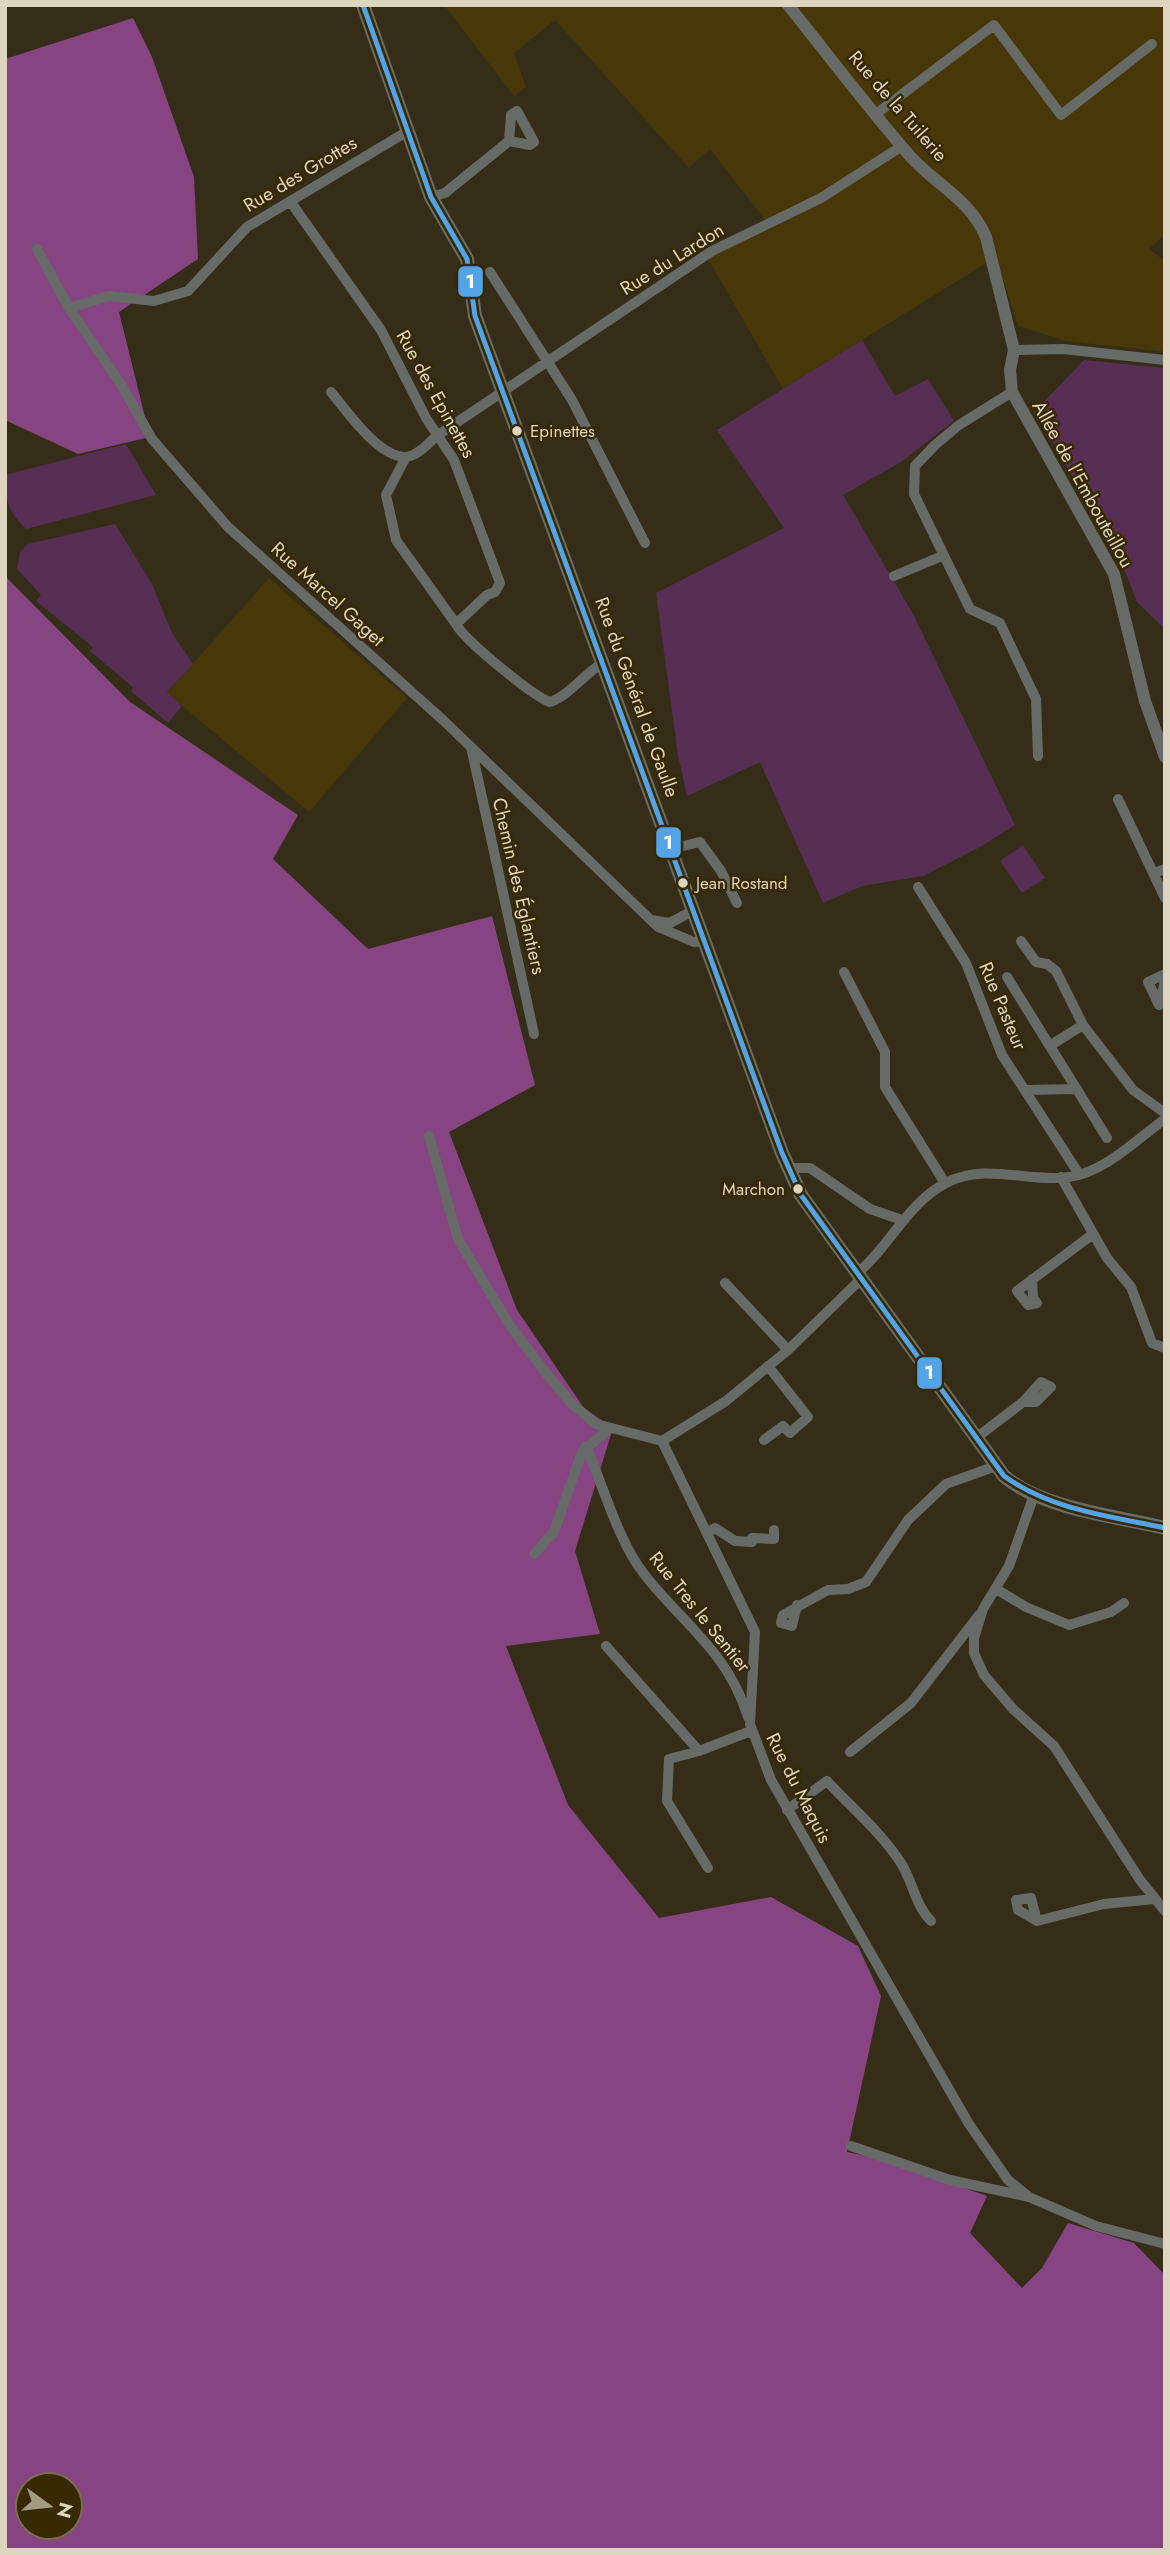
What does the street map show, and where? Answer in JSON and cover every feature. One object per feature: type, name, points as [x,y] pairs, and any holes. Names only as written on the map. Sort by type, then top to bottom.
[{"type":"main road","name":"Rue du Général de Gaulle","points":[[363,5],[431,197],[467,260],[475,316],[788,1168],[801,1195],[975,1438],[1012,1482],[1034,1495],[1165,1528]]},
{"type":"street","name":"Rue de la Tuilerie","points":[[788,5],[902,146],[928,173],[966,203],[979,222],[986,237],[1014,350]]},
{"type":"street","points":[[876,114],[993,25],[1061,115],[1152,44]]},
{"type":"street","name":"Rue des Grottes","points":[[69,308],[109,296],[154,301],[188,290],[247,227],[408,131]]},
{"type":"street","points":[[431,197],[446,193],[509,141]]},
{"type":"street","name":"Rue du Lardon","points":[[406,457],[417,453],[438,435],[712,251],[821,198],[902,146]]},
{"type":"street","name":"Rue des Epinettes","points":[[290,201],[381,330],[426,418],[454,460],[500,583],[495,592],[487,595],[456,624]]},
{"type":"street","name":"Rue Marcel Gaget","points":[[37,249],[69,308],[122,386],[152,439],[228,527],[471,747],[651,920],[674,936],[694,942],[705,941]]},
{"type":"street","points":[[490,272],[597,444],[645,543]]},
{"type":"street","points":[[1014,350],[1063,349],[1165,360]]},
{"type":"street","name":"Allée de l'Embouteillou","points":[[1014,350],[1010,370],[1012,392],[1114,574],[1121,594],[1144,701],[1165,757]]},
{"type":"street","points":[[1012,392],[959,425],[915,466],[914,494],[970,609],[1000,623],[1036,699],[1038,756]]},
{"type":"street","points":[[331,393],[371,439],[406,457],[386,495],[396,540],[471,645],[550,702],[558,699],[604,662]]},
{"type":"street","points":[[894,576],[942,556]]},
{"type":"street","name":"Chemin des Églantiers","points":[[471,747],[534,1034]]},
{"type":"street","points":[[1118,799],[1165,898]]},
{"type":"street","points":[[671,849],[700,842],[721,871],[737,903]]},
{"type":"street","points":[[1154,873],[1165,869]]},
{"type":"street","name":"Rue Pasteur","points":[[918,887],[966,963],[1002,1055],[1079,1174]]},
{"type":"street","points":[[651,920],[670,923],[694,910]]},
{"type":"street","points":[[1021,941],[1036,962],[1047,964],[1056,971],[1083,1025],[1133,1090],[1165,1113]]},
{"type":"street","points":[[844,972],[885,1052],[885,1087],[945,1183]]},
{"type":"street","points":[[1165,974],[1148,982],[1159,1005],[1165,1002],[1162,993],[1165,981]]},
{"type":"street","points":[[1007,977],[1107,1138]]},
{"type":"street","points":[[1051,1045],[1083,1025]]},
{"type":"street","points":[[1026,1090],[1077,1089]]},
{"type":"street","points":[[429,1136],[457,1239],[509,1324],[572,1404],[596,1424],[608,1430],[662,1441],[726,1401],[788,1350],[858,1277],[902,1220],[945,1183],[969,1174],[1061,1177],[1079,1174],[1096,1169],[1165,1119]]},
{"type":"street","points":[[788,1168],[810,1168],[857,1201],[883,1215],[902,1220]]},
{"type":"street","points":[[1061,1177],[1093,1234],[1131,1287],[1152,1343],[1165,1348]]},
{"type":"street","points":[[1032,1279],[1093,1234]]},
{"type":"street","points":[[725,1283],[788,1350]]},
{"type":"street","points":[[764,1440],[783,1426],[790,1433],[808,1417],[768,1366]]},
{"type":"street","points":[[975,1438],[1023,1402]]},
{"type":"street","points":[[534,1553],[554,1532],[573,1472],[586,1446],[608,1430]]},
{"type":"street","name":"Rue du Maquis","points":[[662,1441],[755,1632],[750,1728],[787,1810],[987,2151],[1008,2180],[1029,2197]]},
{"type":"street","name":"Rue Tres le Sentier","points":[[586,1446],[632,1556],[643,1573],[723,1662],[738,1687],[750,1728]]},
{"type":"street","points":[[797,1605],[828,1590],[848,1589],[866,1581],[908,1520],[946,1484],[996,1466]]},
{"type":"street","points":[[850,1752],[911,1703],[983,1609],[1018,1547],[1034,1495]]},
{"type":"street","points":[[707,1533],[715,1528],[735,1541],[752,1542],[752,1538],[774,1539],[774,1530]]},
{"type":"street","points":[[996,1589],[1069,1625],[1111,1612],[1124,1603]]},
{"type":"street","points":[[983,1609],[974,1638],[974,1653],[984,1675],[1013,1709],[1054,1746],[1165,1911]]},
{"type":"street","points":[[606,1646],[699,1751]]},
{"type":"street","points":[[708,1868],[667,1801],[669,1759],[699,1751],[750,1728]]},
{"type":"street","points":[[787,1810],[827,1781],[895,1854],[923,1914],[931,1921]]},
{"type":"street","points":[[1037,1921],[1104,1904],[1156,1899]]},
{"type":"street","points":[[851,2146],[950,2180],[1029,2197],[1096,2225],[1165,2244]]},
{"type":"shaded area","points":[[444,5],[1165,5],[1165,234],[1149,249],[1165,261],[1165,352],[1066,341],[1018,326],[996,257],[783,389],[708,259],[769,225],[710,149],[689,168],[555,20],[514,53],[526,87],[514,96]]},
{"type":"shaded area","points":[[133,18],[152,57],[194,177],[198,259],[119,312],[150,437],[78,454],[5,420],[5,59]]},
{"type":"shaded area","points":[[862,340],[895,396],[928,379],[954,421],[901,462],[843,495],[912,612],[1015,825],[980,847],[923,876],[862,886],[823,903],[760,762],[687,796],[678,755],[656,593],[784,528],[717,430]]},
{"type":"shaded area","points":[[1084,360],[1165,368],[1165,629],[1137,602],[1124,568],[1035,411]]},
{"type":"shaded area","points":[[126,444],[156,495],[26,529],[11,511],[5,475]]},
{"type":"shaded area","points":[[115,524],[152,584],[171,631],[193,664],[167,692],[182,706],[168,723],[131,691],[133,687],[90,651],[93,647],[36,601],[41,595],[17,569],[20,552],[28,544]]},
{"type":"shaded area","points":[[5,576],[130,702],[298,815],[273,859],[368,949],[492,916],[535,1085],[449,1132],[517,1310],[584,1408],[613,1428],[575,1551],[600,1634],[506,1646],[568,1805],[659,1918],[771,1897],[858,1946],[881,1996],[847,2152],[882,2159],[987,2196],[970,2233],[1022,2288],[1042,2268],[1068,2223],[1134,2243],[1165,2275],[1165,2550],[5,2550]]},
{"type":"shaded area","points":[[269,578],[407,698],[309,812],[167,693]]},
{"type":"shaded area","points":[[1023,845],[1045,878],[1022,893],[1000,861]]},
{"type":"transit line","name":"1","points":[[363,5],[431,197],[467,259],[475,316],[782,1153],[801,1195],[1004,1476],[1022,1488],[1061,1504],[1165,1528]]},
{"type":"place","name":"Epinettes","points":[[517,431]]},
{"type":"place","name":"Jean Rostand","points":[[683,883]]},
{"type":"place","name":"Marchon","points":[[798,1189]]}]
